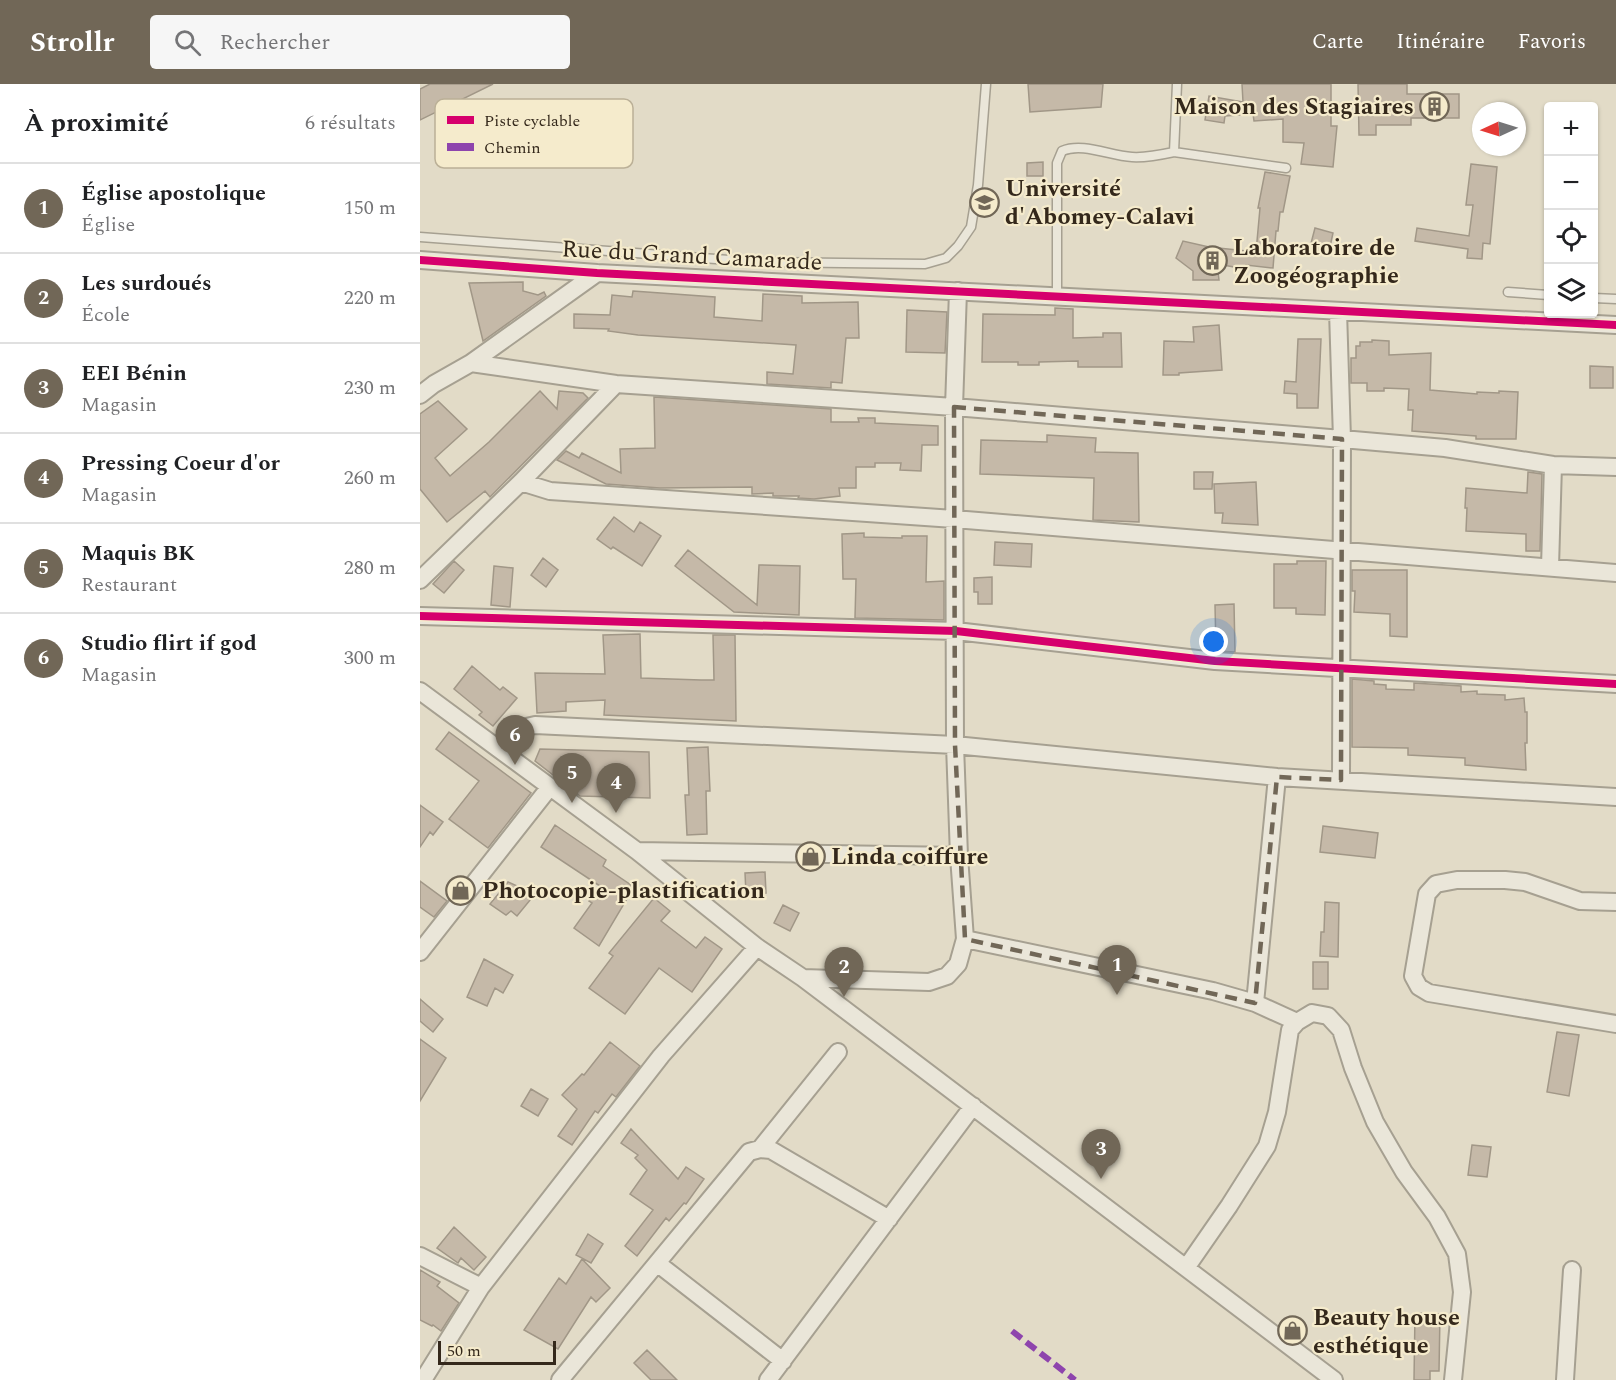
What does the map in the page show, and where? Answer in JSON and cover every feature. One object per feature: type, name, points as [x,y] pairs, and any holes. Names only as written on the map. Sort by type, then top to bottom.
[{"type":"street","points":[[420,260],[597,273],[1616,325]]},
{"type":"street","points":[[420,395],[427,384],[471,363],[597,273]]},
{"type":"street","points":[[803,978],[929,982],[947,976],[958,964],[964,939],[955,745],[954,407],[958,291]]},
{"type":"street","points":[[1338,311],[1342,439],[1341,780]]},
{"type":"street","points":[[471,363],[616,384],[954,407],[1342,439],[1445,448],[1553,465],[1616,467]]},
{"type":"street","points":[[420,580],[521,482],[616,384]]},
{"type":"street","points":[[1550,567],[1553,465]]},
{"type":"street","points":[[521,482],[550,491],[954,519],[1616,573]]},
{"type":"street","points":[[420,616],[956,631],[1215,661],[1616,684]]},
{"type":"street","points":[[420,691],[637,851],[757,947],[803,978],[1334,1380]]},
{"type":"street","points":[[500,750],[509,736],[520,728],[535,725],[955,745],[1277,777],[1616,797]]},
{"type":"street","points":[[1255,1003],[1277,777]]},
{"type":"street","points":[[420,952],[426,930],[549,788]]},
{"type":"street","points":[[637,851],[959,856]]},
{"type":"street","points":[[1616,902],[1580,901],[1525,882],[1457,880],[1436,884],[1427,894],[1413,976],[1419,987],[1429,993],[1616,1024]]},
{"type":"street","points":[[964,939],[1223,993],[1255,1003],[1297,1022]]},
{"type":"street","points":[[423,1380],[481,1287],[661,1056],[757,947]]},
{"type":"street","points":[[1186,1268],[1229,1206],[1266,1146],[1277,1112],[1290,1030],[1297,1022],[1312,1013],[1328,1016],[1341,1030],[1353,1068],[1376,1122],[1404,1173],[1437,1217],[1457,1254],[1462,1292],[1453,1380]]},
{"type":"street","points":[[760,1149],[838,1052]]},
{"type":"street","points":[[768,1380],[973,1106]]},
{"type":"street","points":[[560,1380],[749,1152],[760,1149],[771,1150],[889,1219]]},
{"type":"street","points":[[420,1256],[481,1287]]},
{"type":"street","points":[[657,1263],[783,1361]]},
{"type":"street","points":[[1564,1380],[1572,1270]]},
{"type":"lane","name":"Rue du Grand Camarade","points":[[420,237],[756,262],[925,264],[946,258],[958,246],[971,227],[978,185],[986,84]]},
{"type":"lane","points":[[1174,152],[1177,84]]},
{"type":"lane","points":[[1057,294],[1057,163],[1062,151],[1071,147],[1131,157],[1154,157],[1174,152],[1286,168]]},
{"type":"lane","points":[[1508,292],[1544,295]]},
{"type":"lane","points":[[1598,298],[1616,299]]},
{"type":"highlighted area","points":[[954,407],[1342,439],[1341,780],[1277,777],[1255,1003],[965,939],[955,745]]},
{"type":"building","points":[[430,84],[493,84],[463,99],[435,99],[435,113],[420,120],[420,89]]},
{"type":"building","points":[[1028,84],[1103,84],[1101,107],[1030,112]]},
{"type":"building","points":[[1242,84],[1331,84],[1331,126],[1337,126],[1333,167],[1301,164],[1304,143],[1283,142],[1283,119],[1254,121],[1253,114],[1225,116],[1224,123],[1205,120],[1209,96],[1243,102]]},
{"type":"building","points":[[1358,84],[1407,84],[1407,94],[1459,94],[1459,118],[1411,118],[1411,125],[1376,125],[1376,135],[1359,135]]},
{"type":"building","points":[[1043,162],[1043,176],[1027,176],[1027,163]]},
{"type":"building","points":[[1471,164],[1497,167],[1490,244],[1483,243],[1482,259],[1467,258],[1468,249],[1415,241],[1417,228],[1469,236],[1473,205],[1466,205]]},
{"type":"building","points":[[1265,172],[1290,176],[1283,212],[1280,212],[1278,231],[1276,231],[1273,268],[1246,265],[1245,269],[1217,264],[1219,280],[1193,280],[1193,271],[1176,258],[1183,241],[1209,247],[1256,252],[1260,208],[1258,208]]},
{"type":"building","points":[[1315,228],[1333,233],[1328,256],[1309,251]]},
{"type":"building","points":[[523,282],[523,291],[538,295],[544,292],[546,296],[483,341],[469,283]]},
{"type":"building","points":[[633,291],[715,297],[714,317],[762,321],[763,294],[802,296],[802,303],[858,302],[859,338],[846,338],[842,383],[831,382],[831,388],[767,384],[767,372],[793,374],[796,345],[638,335],[608,331],[609,329],[574,328],[574,314],[610,315],[612,295],[632,297]]},
{"type":"building","points":[[1055,308],[1073,309],[1073,338],[1103,337],[1103,333],[1121,333],[1122,367],[1078,367],[1078,361],[1039,362],[1039,365],[1018,365],[1018,362],[982,362],[983,314],[1055,315]]},
{"type":"building","points":[[907,310],[947,312],[945,353],[906,352]]},
{"type":"building","points":[[1219,325],[1222,370],[1163,375],[1164,341],[1194,342],[1193,327]]},
{"type":"building","points":[[1298,339],[1321,339],[1318,408],[1297,408],[1297,394],[1284,393],[1285,381],[1296,382]]},
{"type":"building","points":[[1372,340],[1389,341],[1389,355],[1431,353],[1430,390],[1477,394],[1477,392],[1518,392],[1516,439],[1476,439],[1476,436],[1412,431],[1413,410],[1408,410],[1409,389],[1384,388],[1384,391],[1367,391],[1367,383],[1351,383],[1351,358],[1356,358],[1356,346],[1360,346],[1360,342],[1372,342]]},
{"type":"building","points":[[1590,366],[1613,367],[1613,388],[1590,388]]},
{"type":"building","points":[[540,391],[557,409],[559,391],[583,393],[588,398],[490,497],[485,491],[447,522],[420,489],[420,414],[438,401],[467,429],[435,458],[450,476],[489,442]]},
{"type":"building","points":[[654,397],[831,409],[831,422],[859,422],[858,418],[875,418],[875,423],[938,426],[938,445],[922,445],[921,471],[900,470],[901,463],[875,463],[875,467],[856,467],[856,488],[839,488],[840,496],[814,499],[798,498],[799,496],[773,496],[773,493],[752,494],[752,487],[660,488],[606,484],[557,460],[566,451],[579,458],[582,453],[621,473],[620,449],[655,448]]},
{"type":"building","points":[[1047,435],[1096,438],[1095,452],[1138,453],[1139,522],[1093,520],[1094,478],[980,474],[981,440],[1047,442]]},
{"type":"building","points":[[1194,472],[1213,472],[1212,489],[1194,489]]},
{"type":"building","points":[[1528,472],[1542,474],[1540,551],[1526,551],[1526,534],[1466,531],[1466,488],[1527,493]]},
{"type":"building","points":[[1256,482],[1258,525],[1222,523],[1223,513],[1215,513],[1214,484]]},
{"type":"building","points":[[614,517],[634,532],[640,522],[661,536],[642,566],[597,539]]},
{"type":"building","points":[[864,533],[864,537],[927,536],[926,582],[944,581],[944,620],[855,618],[856,579],[843,579],[842,534]]},
{"type":"building","points":[[995,542],[1032,544],[1031,567],[994,565]]},
{"type":"building","points":[[688,550],[757,605],[759,565],[800,566],[799,615],[734,612],[675,566]]},
{"type":"building","points":[[543,558],[558,570],[546,587],[531,575]]},
{"type":"building","points":[[454,561],[464,570],[444,593],[433,584]]},
{"type":"building","points":[[1297,561],[1326,561],[1325,615],[1296,614],[1296,608],[1274,608],[1274,564],[1297,564]]},
{"type":"building","points":[[494,566],[513,568],[510,607],[491,605]]},
{"type":"building","points":[[1352,570],[1407,570],[1407,637],[1390,636],[1390,614],[1354,612],[1355,591],[1352,591]]},
{"type":"building","points":[[992,577],[992,604],[978,604],[978,592],[974,592],[974,578]]},
{"type":"building","points":[[1234,604],[1235,652],[1216,651],[1215,605]]},
{"type":"building","points":[[640,634],[641,678],[701,680],[714,680],[713,635],[735,635],[736,721],[604,715],[605,700],[566,702],[566,711],[537,713],[535,673],[605,674],[603,635]]},
{"type":"building","points":[[472,666],[500,690],[503,687],[517,698],[493,726],[479,715],[482,712],[454,689]]},
{"type":"building","points":[[1352,679],[1374,681],[1374,684],[1386,685],[1386,689],[1414,690],[1414,683],[1461,686],[1461,692],[1477,691],[1477,694],[1505,695],[1505,700],[1524,698],[1525,712],[1527,712],[1526,770],[1465,765],[1465,758],[1408,755],[1408,748],[1352,747]]},
{"type":"building","points":[[449,732],[531,793],[488,848],[449,819],[479,781],[436,749]]},
{"type":"building","points":[[708,747],[710,791],[706,791],[707,834],[687,835],[685,795],[689,795],[687,748]]},
{"type":"building","points":[[540,749],[649,752],[650,798],[580,796],[535,761]]},
{"type":"building","points":[[420,805],[443,822],[433,835],[430,832],[420,847]]},
{"type":"building","points":[[555,825],[606,860],[603,866],[634,887],[599,946],[574,928],[592,903],[589,901],[600,886],[541,847]]},
{"type":"building","points":[[1323,826],[1378,833],[1375,858],[1320,852]]},
{"type":"building","points":[[765,872],[766,893],[746,894],[745,873]]},
{"type":"building","points":[[420,881],[447,901],[434,917],[420,907]]},
{"type":"building","points":[[508,882],[535,894],[517,916],[511,911],[506,915],[490,904]]},
{"type":"building","points":[[654,898],[670,911],[661,921],[696,948],[705,937],[722,949],[692,992],[659,968],[625,1014],[589,988],[613,956],[609,953]]},
{"type":"building","points":[[1325,902],[1339,903],[1338,957],[1320,956]]},
{"type":"building","points":[[783,905],[799,913],[790,931],[774,923]]},
{"type":"building","points":[[484,959],[513,975],[503,993],[495,988],[487,1006],[467,997]]},
{"type":"building","points":[[1313,962],[1328,962],[1328,989],[1313,989]]},
{"type":"building","points":[[420,999],[443,1019],[433,1032],[420,1021]]},
{"type":"building","points":[[1557,1032],[1579,1035],[1569,1096],[1547,1092]]},
{"type":"building","points":[[420,1039],[446,1058],[420,1101]]},
{"type":"building","points":[[610,1042],[640,1066],[616,1097],[612,1094],[598,1113],[595,1111],[572,1145],[558,1136],[577,1109],[562,1095],[582,1074],[584,1075]]},
{"type":"building","points":[[531,1089],[548,1099],[538,1116],[521,1106]]},
{"type":"building","points":[[631,1129],[678,1179],[686,1167],[704,1179],[686,1204],[684,1203],[669,1221],[666,1218],[637,1256],[625,1246],[653,1210],[630,1194],[647,1170],[635,1158],[638,1155],[621,1143]]},
{"type":"building","points":[[1472,1145],[1491,1147],[1487,1177],[1468,1175]]},
{"type":"building","points":[[454,1227],[486,1257],[474,1270],[461,1258],[458,1263],[437,1248]]},
{"type":"building","points":[[588,1234],[603,1244],[591,1263],[576,1255]]},
{"type":"building","points":[[582,1259],[610,1288],[596,1302],[591,1297],[558,1349],[524,1330],[559,1278],[566,1284]]},
{"type":"building","points":[[420,1270],[440,1282],[437,1286],[459,1303],[441,1331],[420,1320]]},
{"type":"building","points":[[1415,1313],[1440,1314],[1439,1371],[1430,1371],[1430,1380],[1414,1380]]},
{"type":"building","points":[[647,1350],[677,1380],[651,1380],[634,1363]]},
{"type":"marked path","points":[[1012,1331],[1075,1380]]},
{"type":"cycle path","points":[[420,260],[597,273],[1616,325]]},
{"type":"cycle path","points":[[420,616],[956,631],[1215,661],[1616,684]]},
{"type":"place","name":"Maison des Stagiaires","points":[[1435,106]]},
{"type":"place","name":"Université d'Abomey-Calavi","points":[[984,202]]},
{"type":"place","name":"Laboratoire de Zoogéographie","points":[[1212,261]]},
{"type":"place","name":"Studio flirt if god","points":[[515,765]]},
{"type":"place","name":"Maquis BK","points":[[572,803]]},
{"type":"place","name":"Pressing Coeur d'or","points":[[616,813]]},
{"type":"place","name":"Linda coiffure","points":[[810,856]]},
{"type":"place","name":"Photocopie-plastification","points":[[461,890]]},
{"type":"place","name":"Église apostolique","points":[[1117,995]]},
{"type":"place","name":"Les surdoués","points":[[844,997]]},
{"type":"place","name":"EEI Bénin","points":[[1101,1179]]},
{"type":"place","name":"Beauty house esthétique","points":[[1292,1331]]}]
